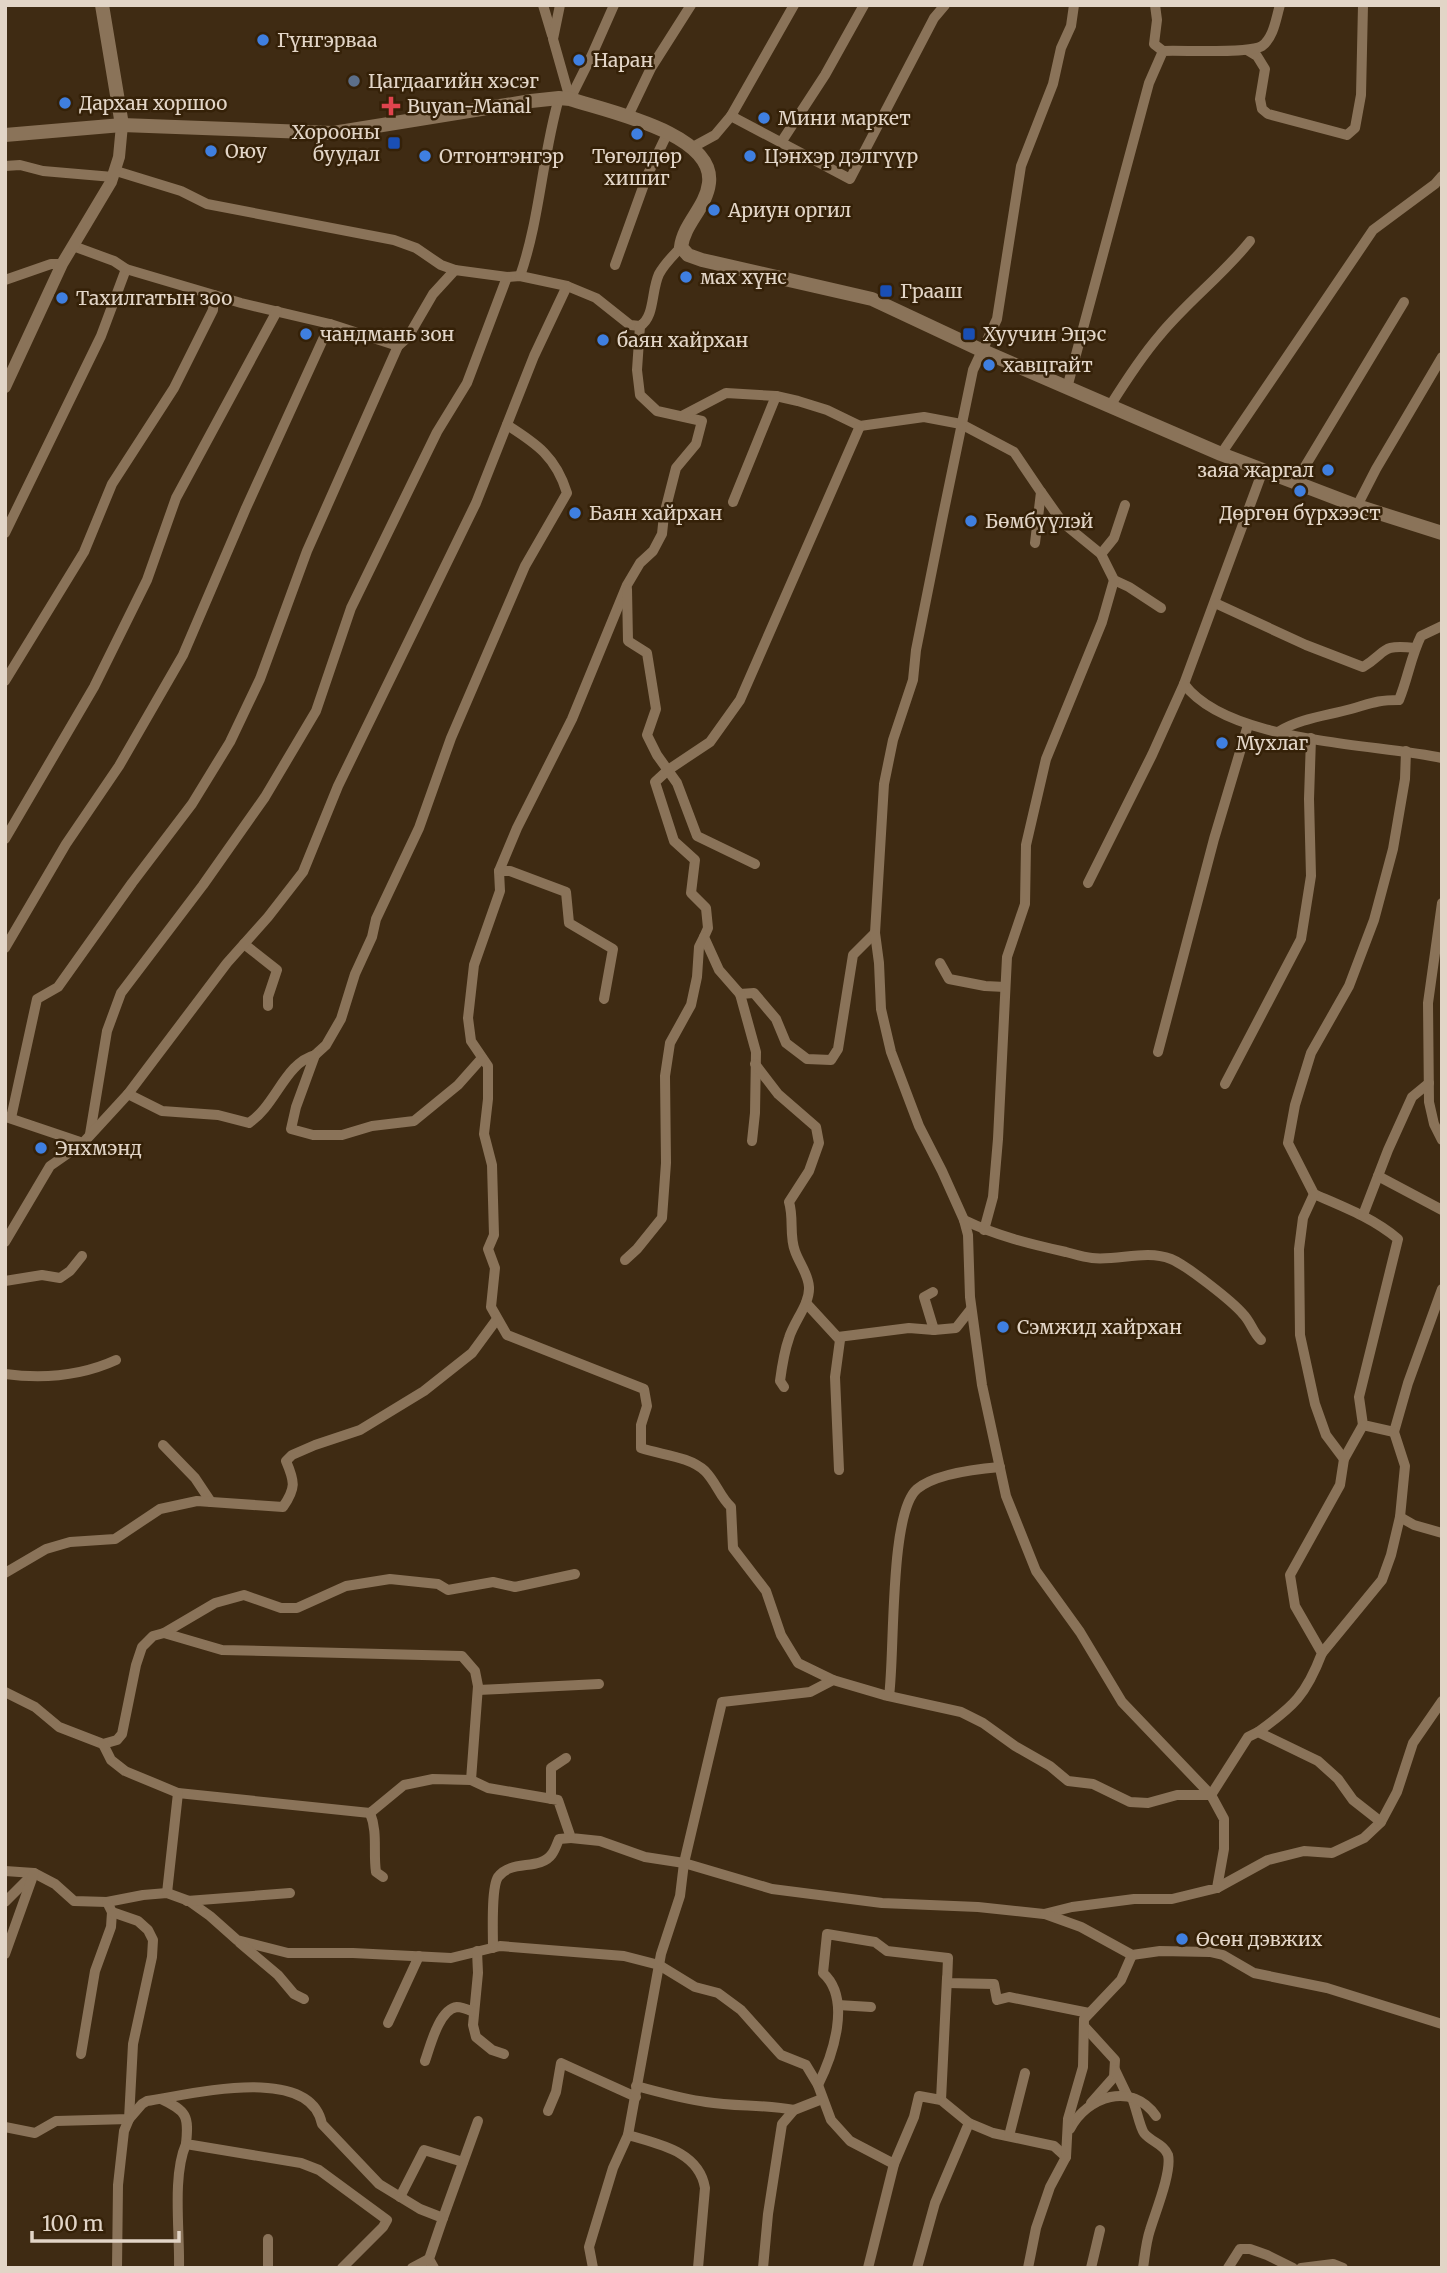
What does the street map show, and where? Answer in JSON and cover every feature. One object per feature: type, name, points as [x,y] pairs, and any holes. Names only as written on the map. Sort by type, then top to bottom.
[{"type":"main road","points":[[102,5],[122,125]]},
{"type":"main road","points":[[5,135],[122,125],[334,133],[564,99],[668,132],[693,147],[708,165],[709,183],[703,203],[687,226],[681,247],[688,255],[872,299],[983,351],[1221,454],[1357,506],[1442,533]]},
{"type":"street","points":[[543,5],[553,39],[564,99]]},
{"type":"street","points":[[553,39],[560,5]]},
{"type":"street","points":[[520,276],[531,246],[548,135],[564,99],[592,57],[614,5]]},
{"type":"street","points":[[627,118],[652,68],[691,5]]},
{"type":"street","points":[[693,147],[715,135],[731,116],[794,5]]},
{"type":"street","points":[[782,141],[825,75],[863,5]]},
{"type":"street","points":[[731,116],[850,179],[934,18],[945,5]]},
{"type":"street","points":[[1074,5],[1071,26],[1061,48],[1053,84],[1021,166],[997,319],[973,370],[916,650],[913,680],[893,740],[884,784],[875,933],[881,1009],[891,1052],[919,1126],[964,1220],[968,1236],[971,1309],[982,1385],[1006,1496],[1036,1571],[1080,1632],[1122,1702],[1211,1795],[1224,1819],[1224,1849],[1217,1888]]},
{"type":"street","points":[[1155,5],[1157,20],[1154,44],[1163,51],[1247,50],[1262,46],[1273,30],[1280,5]]},
{"type":"street","points":[[1247,50],[1257,56],[1265,69],[1260,100],[1262,109],[1268,114],[1347,135],[1355,128],[1361,95],[1363,5]]},
{"type":"street","points":[[1067,388],[1149,83],[1163,51]]},
{"type":"street","points":[[5,387],[62,264],[114,174],[122,125]]},
{"type":"street","points":[[615,265],[648,176],[668,132]]},
{"type":"street","points":[[5,166],[20,165],[43,171],[114,174],[181,191],[207,204],[394,240],[416,248],[441,265],[455,270],[507,277],[520,276],[567,286],[596,298],[630,325],[640,326],[647,322],[659,276],[668,260],[681,247]]},
{"type":"street","points":[[1221,454],[1373,230],[1442,176]]},
{"type":"street","points":[[1110,406],[1129,375],[1160,335],[1205,287],[1231,264],[1250,241]]},
{"type":"street","points":[[73,246],[114,261],[126,269],[214,295],[330,324],[398,346]]},
{"type":"street","points":[[5,280],[51,264],[62,264]]},
{"type":"street","points":[[5,533],[102,336],[126,269]]},
{"type":"street","points":[[87,1138],[8,1117],[37,999],[58,987],[192,804],[230,742],[260,679],[307,551],[398,346],[408,337],[433,294],[455,270]]},
{"type":"street","points":[[87,1138],[107,1031],[121,993],[203,885],[265,797],[316,711],[351,608],[437,432],[467,383],[507,277]]},
{"type":"street","points":[[5,1242],[50,1166],[87,1138],[128,1094],[227,963],[303,872],[338,786],[476,503],[534,356],[567,286]]},
{"type":"street","points":[[5,681],[84,552],[112,484],[174,388],[213,310],[214,295]]},
{"type":"street","points":[[1295,483],[1404,302]]},
{"type":"street","points":[[5,839],[94,687],[146,580],[176,498],[277,311]]},
{"type":"street","points":[[5,948],[66,844],[119,766],[183,655],[330,324]]},
{"type":"street","points":[[640,326],[637,370],[640,395],[657,411],[702,421],[696,444],[676,468],[662,534],[653,551],[640,563],[627,585],[572,719],[517,828],[499,871],[500,891],[474,965],[468,1018],[471,1041],[488,1066],[484,1134],[492,1165],[494,1235],[488,1249],[495,1268],[491,1307],[506,1335],[644,1390],[647,1406],[641,1425],[641,1448],[688,1461],[703,1469],[718,1486],[723,1499],[731,1507],[733,1548],[766,1591],[781,1635],[798,1663],[833,1679],[889,1696],[961,1712],[1050,1766],[1068,1781],[1093,1784],[1130,1802],[1148,1803],[1177,1795],[1211,1795]]},
{"type":"street","points":[[1357,506],[1442,357]]},
{"type":"street","points":[[682,416],[726,393],[776,396],[827,410],[860,426],[924,417],[961,425],[1014,452],[1063,523],[1101,554],[1114,580],[1161,608]]},
{"type":"street","points":[[733,502],[776,396]]},
{"type":"street","points":[[128,1094],[162,1111],[218,1115],[249,1122],[260,1116],[293,1067],[315,1055],[326,1045],[345,1012],[355,974],[372,937],[376,919],[419,828],[456,725],[525,566],[567,493],[561,475],[540,446],[507,425]]},
{"type":"street","points":[[625,1260],[662,1219],[666,1163],[666,1076],[670,1044],[691,1005],[697,977],[699,947],[708,928],[706,908],[691,893],[695,860],[674,841],[655,782],[668,769],[710,742],[740,700],[860,426]]},
{"type":"street","points":[[1088,883],[1185,684],[1263,470]]},
{"type":"street","points":[[1035,543],[1041,492]]},
{"type":"street","points":[[1101,554],[1114,538],[1125,505]]},
{"type":"street","points":[[984,1230],[993,1197],[998,1139],[1007,957],[1025,904],[1026,845],[1046,759],[1102,622],[1114,580]]},
{"type":"street","points":[[627,585],[628,641],[647,653],[656,709],[647,735],[677,783],[697,836],[755,864]]},
{"type":"street","points":[[1215,603],[1306,645],[1363,667],[1394,645],[1415,648]]},
{"type":"street","points":[[1278,732],[1309,718],[1378,700],[1399,700],[1420,636],[1442,626]]},
{"type":"street","points":[[1185,684],[1193,696],[1205,705],[1248,725],[1311,738],[1442,758]]},
{"type":"street","points":[[1158,1052],[1214,839],[1248,725]]},
{"type":"street","points":[[1225,1084],[1301,939],[1311,876],[1311,738]]},
{"type":"street","points":[[1322,1653],[1295,1606],[1290,1575],[1340,1485],[1344,1459],[1363,1425],[1359,1397],[1398,1239],[1363,1215],[1314,1194],[1288,1143],[1295,1105],[1311,1053],[1349,986],[1374,920],[1393,849],[1405,779],[1406,751]]},
{"type":"street","points":[[499,871],[510,871],[566,892],[569,923],[613,948],[604,999]]},
{"type":"street","points":[[1442,903],[1428,1003],[1429,1102],[1434,1124],[1442,1140]]},
{"type":"street","points":[[740,994],[754,993],[776,1019],[786,1043],[807,1059],[831,1060],[838,1049],[853,955],[875,933]]},
{"type":"street","points":[[704,937],[719,970],[740,994],[756,1052],[752,1141]]},
{"type":"street","points":[[244,944],[277,970],[268,997],[268,1006]]},
{"type":"street","points":[[940,963],[949,979],[1004,987]]},
{"type":"street","points":[[315,1055],[291,1129],[313,1135],[342,1135],[372,1126],[414,1121],[458,1085],[482,1058]]},
{"type":"street","points":[[755,1065],[778,1094],[816,1127],[819,1143],[809,1171],[789,1202],[793,1214],[794,1249],[805,1269],[809,1287],[806,1303],[798,1315],[787,1344],[780,1381],[783,1387]]},
{"type":"street","points":[[1363,1215],[1412,1097],[1429,1083]]},
{"type":"street","points":[[1378,1176],[1442,1210]]},
{"type":"street","points":[[1314,1194],[1303,1219],[1299,1250],[1300,1335],[1315,1404],[1326,1435],[1344,1459]]},
{"type":"street","points":[[964,1220],[984,1230],[1030,1245],[1090,1258],[1124,1258],[1149,1254],[1172,1259],[1232,1303],[1245,1316],[1255,1335],[1261,1340]]},
{"type":"street","points":[[5,1280],[42,1276],[60,1278],[70,1271],[82,1256]]},
{"type":"street","points":[[1211,1795],[1248,1737],[1287,1711],[1311,1683],[1322,1653],[1382,1580],[1391,1555],[1399,1517],[1405,1466],[1394,1432],[1408,1383],[1442,1289]]},
{"type":"street","points":[[933,1292],[924,1297],[934,1330]]},
{"type":"street","points":[[806,1303],[840,1340],[835,1377],[839,1470]]},
{"type":"street","points":[[838,1337],[909,1328],[956,1328],[971,1309]]},
{"type":"street","points":[[5,1573],[46,1549],[69,1542],[115,1539],[160,1509],[197,1501],[284,1507],[293,1492],[293,1477],[286,1461],[292,1455],[360,1430],[424,1391],[472,1353],[496,1319]]},
{"type":"street","points":[[5,1374],[36,1378],[94,1370],[116,1360]]},
{"type":"street","points":[[1363,1425],[1394,1432]]},
{"type":"street","points":[[163,1445],[195,1478],[211,1502]]},
{"type":"street","points":[[889,1696],[893,1670],[893,1600],[905,1511],[915,1490],[935,1480],[978,1469],[1000,1467]]},
{"type":"street","points":[[1399,1517],[1414,1525],[1442,1533]]},
{"type":"street","points":[[5,1692],[34,1707],[59,1727],[103,1744],[117,1740],[122,1734],[142,1647],[153,1636],[164,1633],[215,1603],[244,1595],[281,1608],[297,1608],[346,1586],[390,1579],[438,1584],[448,1590],[492,1582],[514,1587],[575,1574]]},
{"type":"street","points":[[164,1633],[222,1650],[462,1656],[475,1671],[478,1690],[471,1780]]},
{"type":"street","points":[[593,2268],[589,2247],[600,2204],[628,2135],[659,1965],[680,1896],[684,1863],[722,1702],[810,1692],[833,1679]]},
{"type":"street","points":[[478,1690],[598,1684]]},
{"type":"street","points":[[1044,1914],[1072,1907],[1134,1899],[1172,1899],[1217,1888],[1268,1860],[1304,1851],[1332,1853],[1364,1838],[1381,1822],[1397,1792],[1413,1743],[1442,1701]]},
{"type":"street","points":[[1258,1732],[1318,1761],[1338,1779],[1353,1800],[1381,1822]]},
{"type":"street","points":[[103,1744],[111,1760],[125,1771],[178,1793],[370,1813],[404,1785],[433,1779],[471,1780],[488,1788],[558,1800],[571,1838]]},
{"type":"street","points":[[551,1799],[551,1768],[566,1758]]},
{"type":"street","points":[[167,1893],[178,1793]]},
{"type":"street","points":[[370,1813],[376,1825],[373,1855],[376,1872],[383,1877]]},
{"type":"street","points":[[493,1948],[492,1919],[497,1879],[505,1871],[519,1865],[537,1863],[551,1856],[559,1839],[571,1838],[600,1841],[645,1857],[684,1863],[772,1889],[882,1903],[978,1907],[1044,1914],[1081,1927],[1132,1955],[1160,1951],[1210,1952],[1223,1955],[1254,1973],[1327,1988],[1442,2024]]},
{"type":"street","points":[[5,1871],[34,1873],[55,1884],[74,1901],[109,1907],[138,1921],[148,1930],[153,1940],[152,1958],[133,2044],[129,2119]]},
{"type":"street","points":[[5,1902],[16,1894],[34,1873]]},
{"type":"street","points":[[5,1954],[34,1873]]},
{"type":"street","points":[[109,1907],[143,1895],[167,1893],[187,1901],[210,1916],[278,1975],[295,1994],[304,1999]]},
{"type":"street","points":[[187,1901],[290,1893]]},
{"type":"street","points":[[81,2054],[95,1971],[111,1927],[109,1907]]},
{"type":"street","points":[[818,2085],[830,2060],[838,2005],[833,1982],[823,1973],[827,1934],[875,1942],[887,1951],[949,1952]]},
{"type":"street","points":[[237,1940],[288,1953],[451,1958],[500,1946],[624,1956],[659,1965],[695,1987],[718,1993],[741,2010],[781,2055],[806,2065],[818,2085],[831,2120],[850,2141],[894,2164]]},
{"type":"street","points":[[477,1951],[478,1973],[473,2025],[476,2037],[492,2050],[504,2054]]},
{"type":"street","points":[[949,1952],[947,1983],[994,1984],[997,2000],[1009,1997],[1089,2014]]},
{"type":"street","points":[[940,2100],[949,1952]]},
{"type":"street","points":[[1028,2268],[1035,2228],[1050,2187],[1066,2157],[1068,2119],[1083,2067],[1084,2019],[1121,1980],[1132,1955]]},
{"type":"street","points":[[388,2023],[419,1956]]},
{"type":"street","points":[[838,2005],[871,2007]]},
{"type":"street","points":[[425,2062],[441,2020],[449,2010],[458,2007],[474,2012]]},
{"type":"street","points":[[1066,2136],[1075,2120],[1114,2077],[1115,2060],[1084,2026]]},
{"type":"street","points":[[548,2111],[561,2063],[636,2091],[705,2102],[741,2106],[768,2105],[794,2110]]},
{"type":"street","points":[[1115,2070],[1139,2114],[1142,2130],[1149,2139],[1162,2147],[1169,2158],[1163,2192],[1149,2230],[1143,2268]]},
{"type":"street","points":[[1009,2136],[1025,2073]]},
{"type":"street","points":[[117,2268],[118,2185],[124,2131],[129,2119],[142,2104],[230,2088],[266,2088],[300,2095],[313,2103],[320,2114],[322,2124],[379,2184],[420,2209],[443,2218]]},
{"type":"street","points":[[868,2268],[894,2164],[915,2117],[919,2096],[940,2100],[969,2123],[993,2133],[1054,2146],[1066,2157]]},
{"type":"street","points":[[1091,2104],[1117,2096],[1129,2096],[1146,2104],[1156,2116]]},
{"type":"street","points":[[161,2099],[178,2107],[185,2115],[188,2125],[181,2159],[179,2189],[179,2268]]},
{"type":"street","points":[[762,2268],[782,2124],[794,2110],[822,2099]]},
{"type":"street","points":[[5,2127],[35,2133],[56,2121],[129,2119]]},
{"type":"street","points":[[412,2268],[432,2263],[443,2218],[478,2121]]},
{"type":"street","points":[[917,2268],[935,2203],[969,2123]]},
{"type":"street","points":[[628,2135],[673,2148],[687,2158],[704,2178],[698,2268]]},
{"type":"street","points":[[186,2144],[310,2166],[379,2212],[387,2220],[383,2227],[342,2268]]},
{"type":"street","points":[[400,2197],[424,2150],[463,2162]]},
{"type":"street","points":[[1091,2268],[1100,2230]]},
{"type":"street","points":[[268,2239],[268,2268]]},
{"type":"street","points":[[1228,2268],[1240,2249],[1250,2249],[1293,2268]]},
{"type":"street","points":[[1301,2268],[1333,2264],[1343,2268]]},
{"type":"place","name":"Гүнгэрваа","points":[[263,40]]},
{"type":"place","name":"Наран","points":[[579,60]]},
{"type":"place","name":"Цагдаагийн хэсэг","points":[[354,81]]},
{"type":"place","name":"Дархан хоршоо","points":[[65,103]]},
{"type":"place","name":"Buyan-Manal","points":[[391,106]]},
{"type":"place","name":"Мини маркет","points":[[764,118]]},
{"type":"place","name":"Төгөлдөр хишиг","points":[[637,134]]},
{"type":"place","name":"Хорооны буудал","points":[[394,143]]},
{"type":"place","name":"Оюу","points":[[211,151]]},
{"type":"place","name":"Отгонтэнгэр","points":[[425,156]]},
{"type":"place","name":"Цэнхэр дэлгүүр","points":[[750,156]]},
{"type":"place","name":"Ариун оргил","points":[[714,210]]},
{"type":"place","name":"мах хүнс","points":[[686,277]]},
{"type":"place","name":"Грааш","points":[[886,291]]},
{"type":"place","name":"Тахилгатын зоо","points":[[62,298]]},
{"type":"place","name":"чандмань зон","points":[[306,334]]},
{"type":"place","name":"Хуучин Эцэс","points":[[969,334]]},
{"type":"place","name":"баян хайрхан","points":[[603,340]]},
{"type":"place","name":"хавцгайт","points":[[989,365]]},
{"type":"place","name":"заяа жаргал","points":[[1328,470]]},
{"type":"place","name":"Дөргөн бүрхээст","points":[[1300,491]]},
{"type":"place","name":"Баян хайрхан","points":[[575,513]]},
{"type":"place","name":"Бөмбүүлэй","points":[[971,521]]},
{"type":"place","name":"Мухлаг","points":[[1222,743]]},
{"type":"place","name":"Энхмэнд","points":[[41,1148]]},
{"type":"place","name":"Сэмжид хайрхан","points":[[1003,1327]]},
{"type":"place","name":"Өсөн дэвжих","points":[[1182,1939]]}]
